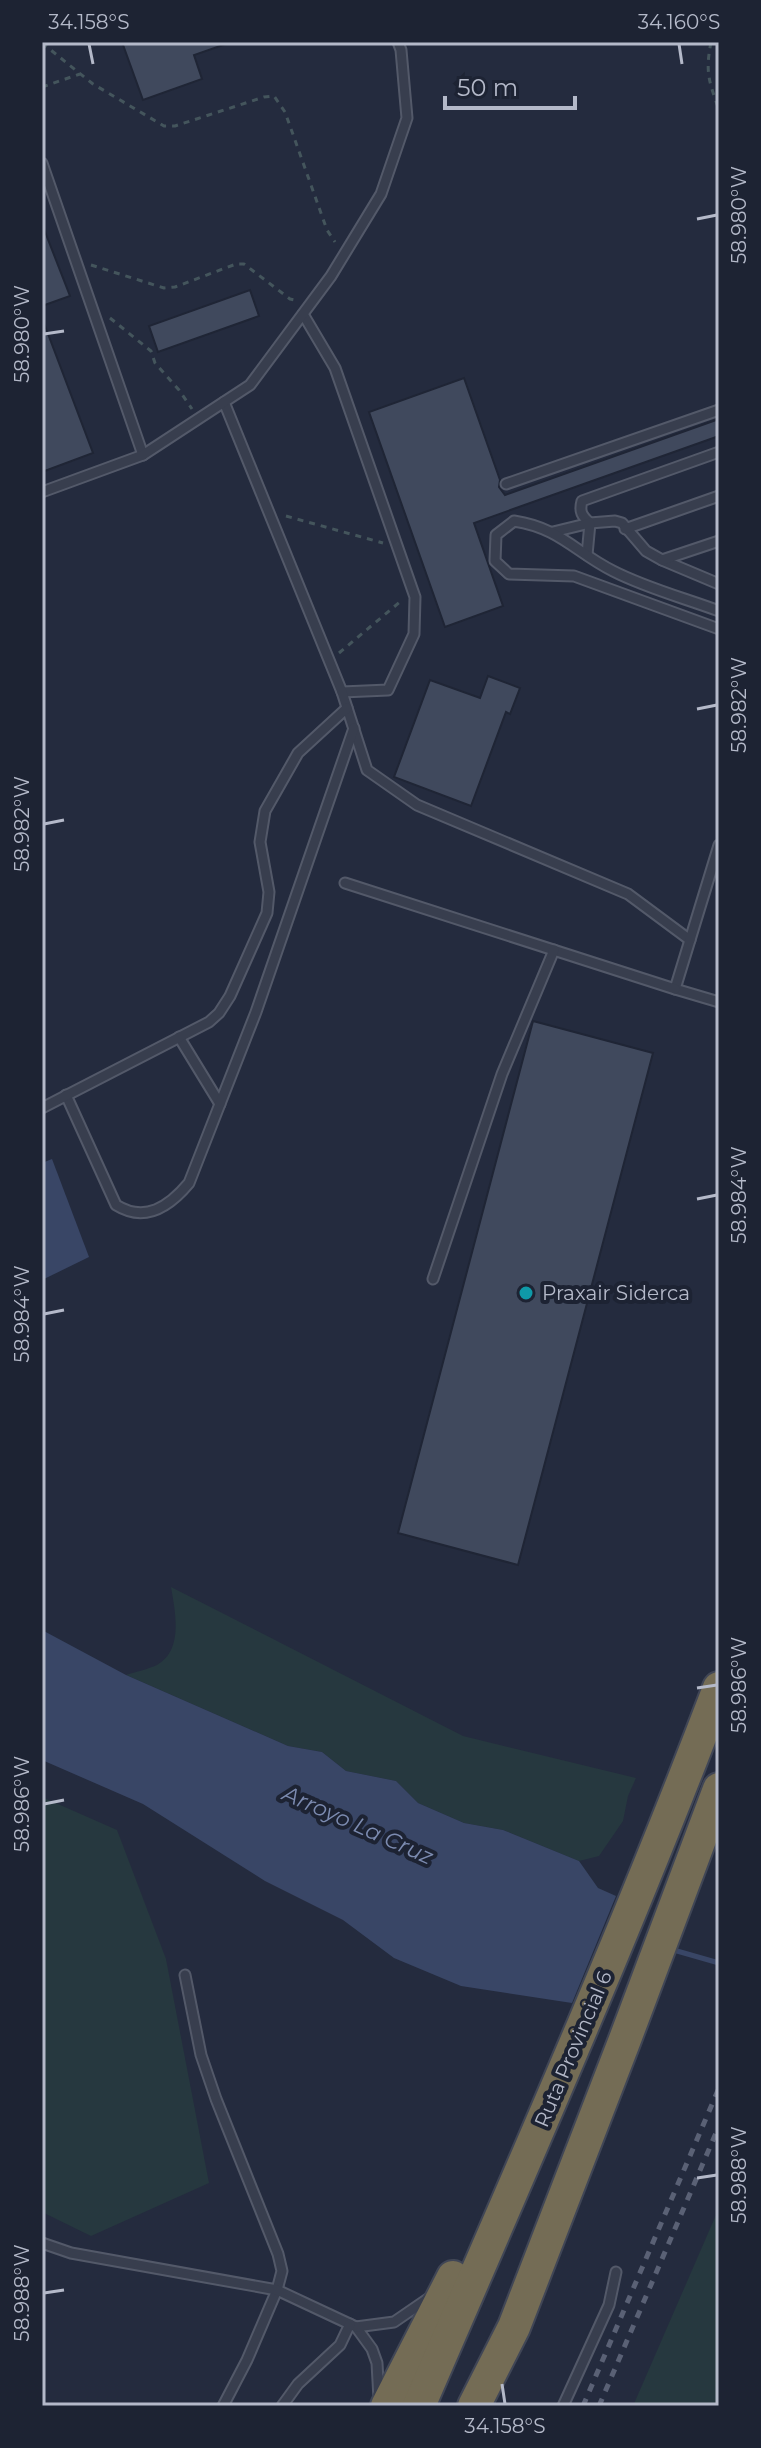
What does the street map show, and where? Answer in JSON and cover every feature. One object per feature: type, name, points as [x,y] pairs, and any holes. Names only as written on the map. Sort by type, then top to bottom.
[{"type":"highway","name":"Ruta Provincial 6","points":[[419,2406],[584,2025],[719,1688]]},
{"type":"highway","points":[[488,2406],[514,2327],[713,1806]]},
{"type":"highway","points":[[387,2406],[584,2025]]},
{"type":"highway","points":[[474,2406],[514,2327]]},
{"type":"lane","points":[[42,492],[143,455],[250,385],[311,304],[381,194],[407,118],[398,42]]},
{"type":"lane","points":[[42,163],[143,455]]},
{"type":"lane","points":[[303,314],[335,368],[415,597],[414,634],[388,690],[342,692]]},
{"type":"lane","points":[[224,402],[330,660],[367,770],[417,805],[628,894],[690,940]]},
{"type":"lane","points":[[506,484],[719,410]]},
{"type":"lane","points":[[590,523],[582,517],[582,501],[719,452]]},
{"type":"lane","points":[[625,529],[719,496]]},
{"type":"lane","points":[[719,611],[614,572],[536,524],[514,521],[496,535],[495,561],[509,574],[574,576],[719,629]]},
{"type":"lane","points":[[587,555],[590,523]]},
{"type":"lane","points":[[553,532],[590,523],[622,523],[646,551],[719,584]]},
{"type":"lane","points":[[662,560],[719,541]]},
{"type":"lane","points":[[42,1108],[209,1022],[219,1013],[230,996],[267,913],[269,892],[260,842],[265,811],[298,753],[347,708]]},
{"type":"lane","points":[[66,1095],[116,1205],[130,1214],[147,1213],[178,1197],[189,1183],[256,1012],[354,728]]},
{"type":"lane","points":[[675,989],[719,845]]},
{"type":"lane","points":[[345,883],[719,1002]]},
{"type":"lane","points":[[433,1279],[502,1074],[554,950]]},
{"type":"lane","points":[[179,1037],[220,1104]]},
{"type":"lane","points":[[185,1975],[201,2055],[282,2271],[247,2360],[223,2406]]},
{"type":"lane","points":[[42,2243],[71,2253],[277,2290],[353,2326],[372,2349],[377,2363],[379,2406]]},
{"type":"lane","points":[[563,2406],[609,2305],[616,2272]]},
{"type":"lane","points":[[353,2326],[394,2322],[452,2279]]},
{"type":"lane","points":[[282,2406],[298,2384],[340,2345],[353,2326]]},
{"type":"path","points":[[711,42],[707,76],[719,110]]},
{"type":"path","points":[[42,43],[80,74],[164,126],[175,126],[274,96],[285,112],[327,230],[344,255]]},
{"type":"path","points":[[42,87],[80,74]]},
{"type":"path","points":[[76,260],[164,288],[244,264],[290,299],[311,304]]},
{"type":"path","points":[[94,312],[111,318],[151,351],[155,363],[199,418]]},
{"type":"path","points":[[268,511],[398,547]]},
{"type":"path","points":[[330,660],[413,591]]},
{"type":"shaded area","points":[[171,1587],[463,1736],[636,1778],[628,1796],[623,1821],[599,1856],[579,1861],[503,1830],[464,1823],[418,1803],[396,1781],[346,1771],[322,1752],[288,1746],[126,1675],[157,1665],[171,1650],[176,1629]]},
{"type":"shaded area","points":[[42,1797],[117,1830],[166,1959],[209,2183],[91,2236],[42,2212]]},
{"type":"shaded area","points":[[719,2208],[719,2406],[633,2406]]},
{"type":"water","points":[[52,1159],[89,1257],[42,1280],[42,1163]]},
{"type":"water","points":[[42,1630],[126,1675],[288,1746],[322,1752],[346,1771],[396,1781],[418,1803],[464,1823],[503,1830],[579,1861],[598,1888],[616,1896],[572,2003],[461,1986],[394,1958],[343,1920],[265,1881],[143,1804],[42,1760]]},
{"type":"building","points":[[122,42],[226,44],[194,55],[202,79],[143,100]]},
{"type":"building","points":[[42,224],[70,296],[42,306]]},
{"type":"building","points":[[250,290],[259,316],[158,352],[149,326]]},
{"type":"building","points":[[42,318],[93,453],[42,472]]},
{"type":"building","points":[[464,378],[500,480],[499,487],[505,495],[719,419],[719,436],[474,523],[503,606],[445,627],[369,412]]},
{"type":"building","points":[[488,676],[520,688],[510,714],[506,712],[471,806],[394,777],[430,680],[480,698]]},
{"type":"building","name":"Praxair Siderca","points":[[533,1021],[653,1053],[518,1565],[398,1533]]},
{"type":"waterway","name":"Arroyo La Cruz","points":[[670,1949],[719,1963]]},
{"type":"railway","points":[[583,2406],[719,2088]]},
{"type":"railway","points":[[599,2406],[719,2126]]},
{"type":"place","name":"Praxair Siderca","points":[[526,1293]]}]
